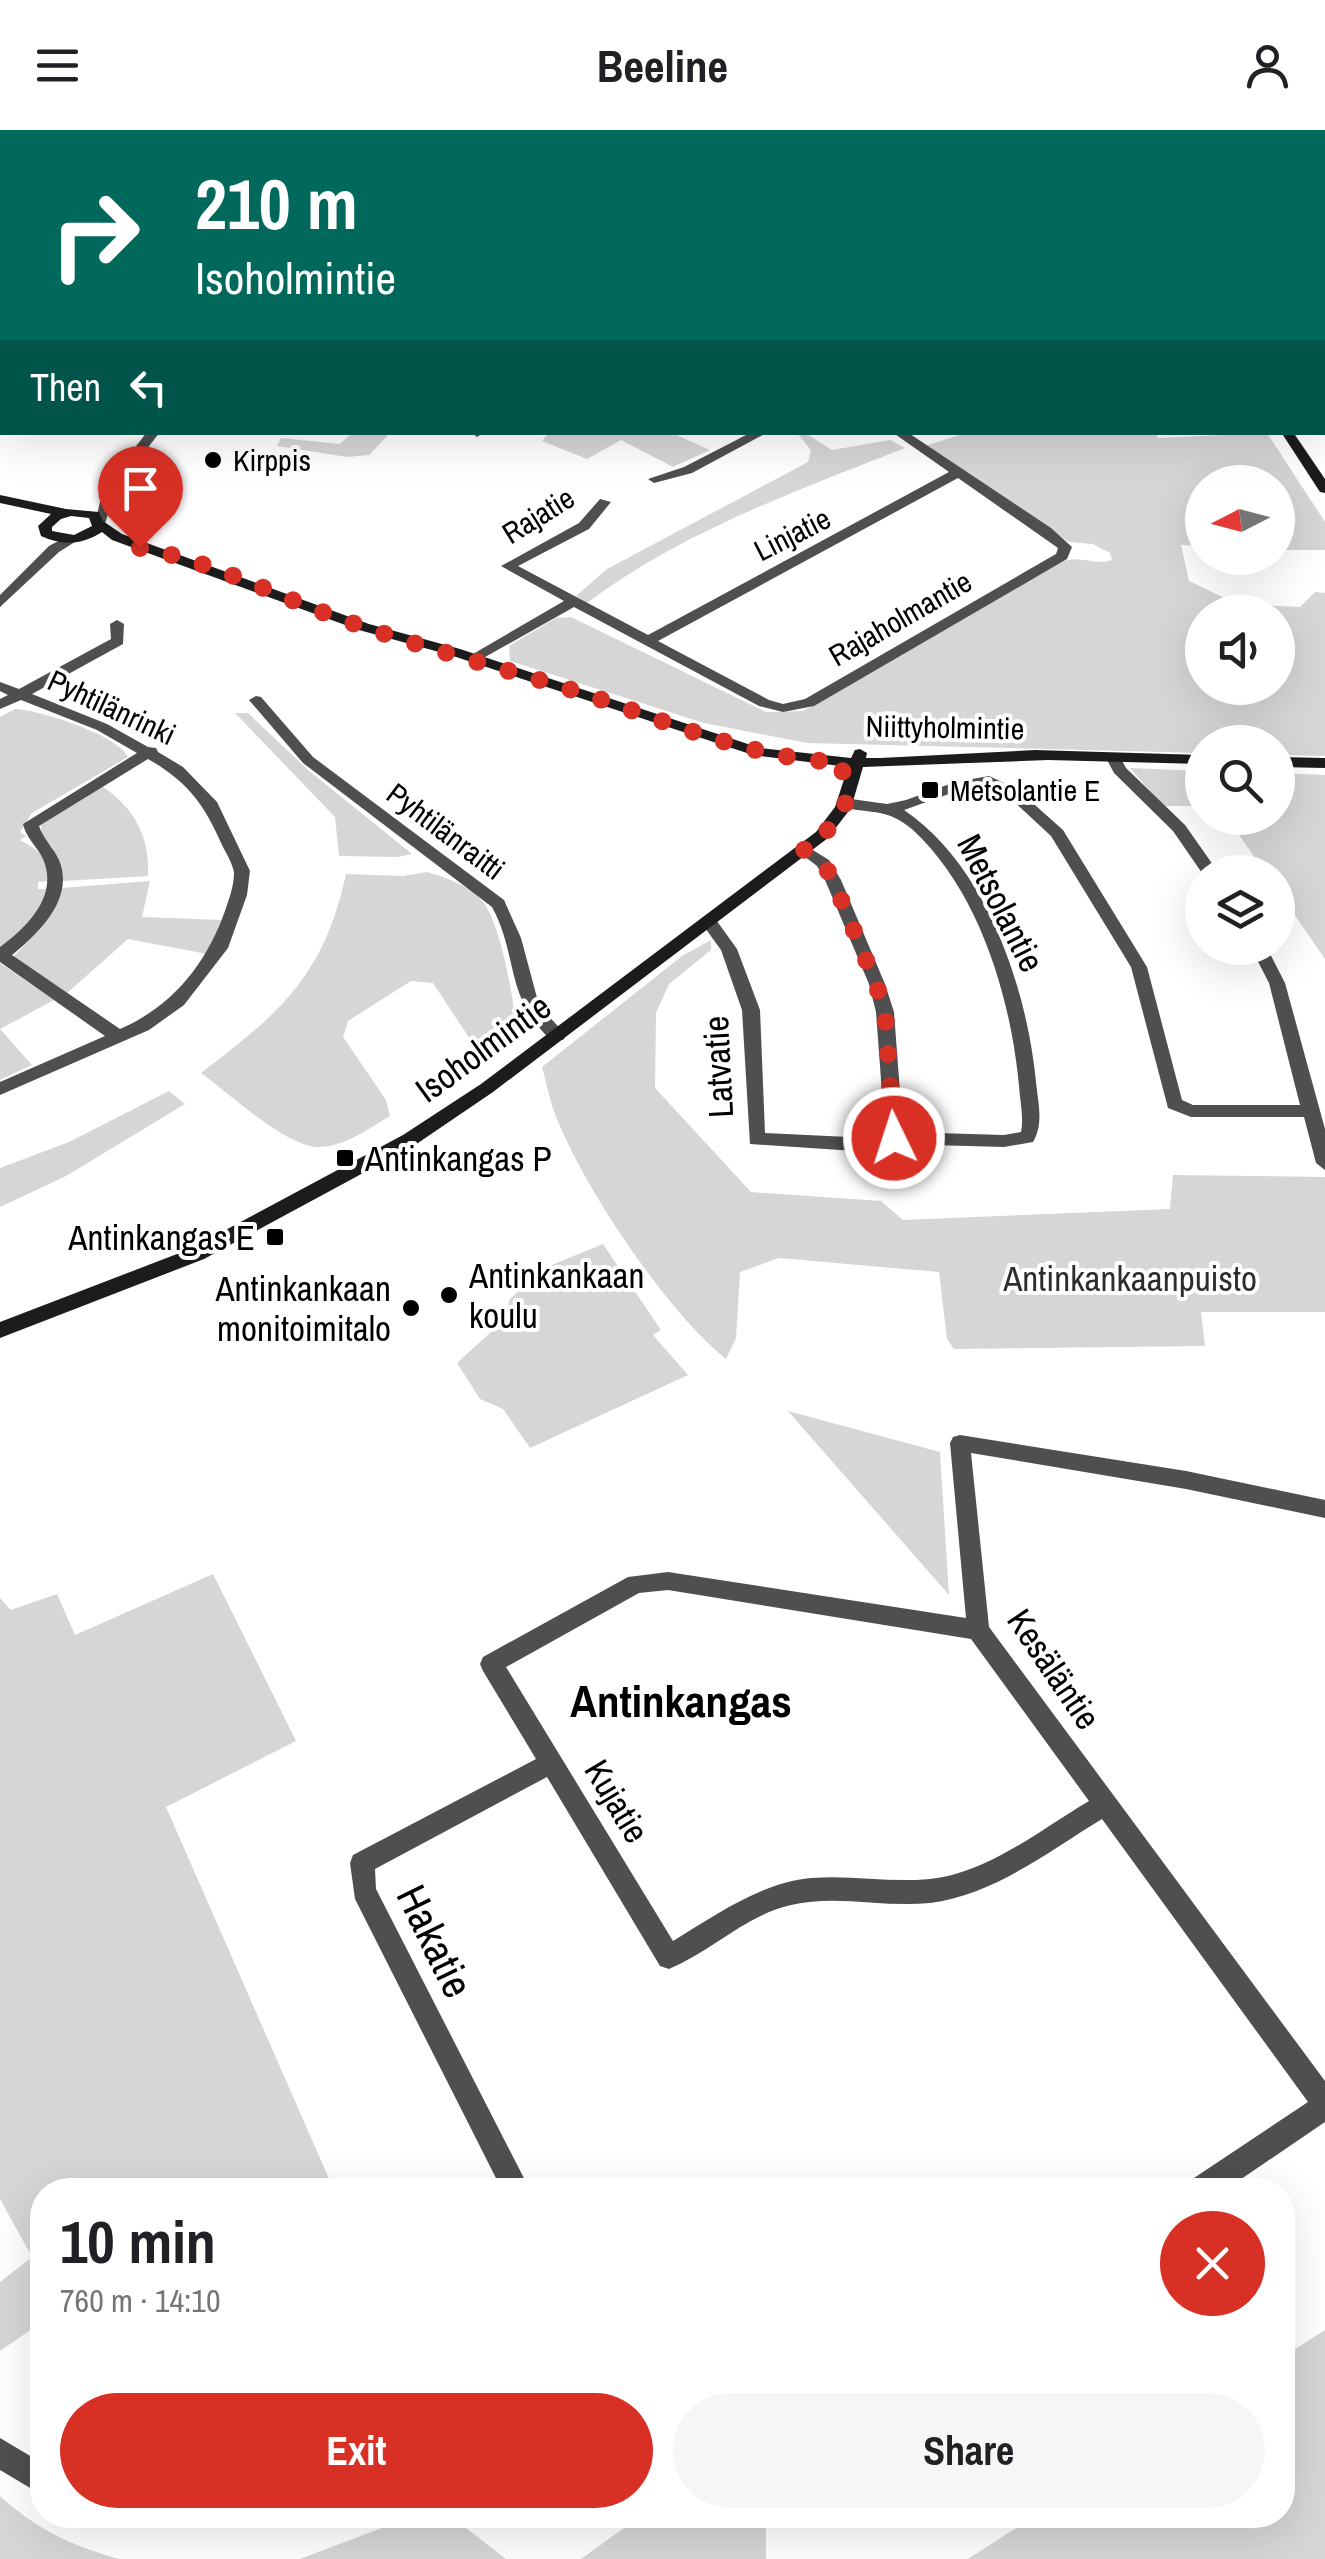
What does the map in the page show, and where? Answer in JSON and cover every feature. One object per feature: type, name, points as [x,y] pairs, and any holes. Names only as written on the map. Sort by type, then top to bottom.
[{"type":"street","points":[[0,587],[40,547],[45,528],[92,500],[151,435]]},
{"type":"street","points":[[654,479],[688,470],[756,435]]},
{"type":"street","name":"Rajaholmantie","points":[[574,601],[764,703],[799,707],[1062,556],[1065,547],[1046,531],[902,435]]},
{"type":"street","points":[[1289,435],[1325,490]]},
{"type":"street","points":[[0,604],[55,548],[92,533],[100,523],[104,498],[127,463]]},
{"type":"street","name":"Linjatie","points":[[649,640],[958,474]]},
{"type":"street","points":[[0,501],[88,513],[114,535],[159,551]]},
{"type":"street","points":[[0,501],[45,528],[54,538],[159,551]]},
{"type":"street","name":"Rajatie","points":[[574,601],[508,566],[584,526],[605,502]]},
{"type":"street","name":"Niittyholmintie","points":[[159,551],[364,627],[455,652],[758,752],[851,757],[1185,760]]},
{"type":"street","points":[[473,658],[574,601]]},
{"type":"street","points":[[0,705],[118,641],[117,624]]},
{"type":"street","name":"Pyhtilänrinki","points":[[0,686],[90,722],[150,752],[205,795],[227,836],[226,862],[234,906],[220,948],[190,988],[163,1014],[0,1089]]},
{"type":"street","name":"Pyhtilänraitti","points":[[256,700],[308,760],[498,904],[506,919],[531,1012],[556,1036]]},
{"type":"street","points":[[118,1036],[0,955],[36,926],[54,891],[52,860],[32,833],[31,824],[150,752]]},
{"type":"street","name":"Isoholmintie","points":[[0,1330],[198,1254],[441,1120],[831,826],[845,801],[851,757]]},
{"type":"street","points":[[1114,758],[1119,770],[1178,828],[1198,855]]},
{"type":"street","points":[[1295,762],[1325,763]]},
{"type":"street","points":[[886,808],[910,804],[973,782],[996,783],[1012,792],[1067,844],[1139,967],[1174,1104],[1191,1112],[1310,1112]]},
{"type":"street","name":"Metsolantie","points":[[845,801],[886,808],[913,822],[945,853],[1003,969],[1018,1013],[1032,1128],[1027,1137],[894,1138]]},
{"type":"street","points":[[803,849],[823,863],[833,880],[885,1012],[894,1138]]},
{"type":"street","name":"Latvatie","points":[[708,921],[729,949],[751,1010],[756,1139],[870,1144],[894,1138]]},
{"type":"street","points":[[1267,965],[1276,983],[1325,1163]]},
{"type":"street","name":"Kesäläntie","points":[[1325,1509],[1186,1480],[960,1443],[978,1630],[1325,2105]]},
{"type":"street","name":"Kujatie","points":[[978,1630],[668,1581],[636,1584],[492,1664],[669,1956],[790,1893],[825,1889],[909,1892],[946,1888],[976,1879],[1105,1804]]},
{"type":"street","name":"Hakatie","points":[[510,2178],[364,1891],[362,1863],[552,1762]]},
{"type":"street","points":[[1219,2178],[1325,2105]]},
{"type":"street","points":[[0,2453],[30,2472]]},
{"type":"green space","points":[[350,435],[388,435],[369,455],[347,457],[277,446],[281,438],[340,444]]},
{"type":"green space","points":[[547,435],[676,435],[710,450],[673,467],[621,440],[587,459],[542,441]]},
{"type":"green space","points":[[799,435],[808,435],[832,450],[890,440],[905,448],[700,534],[587,603],[576,596],[607,569],[808,462],[811,450]]},
{"type":"green space","points":[[960,435],[1268,435],[1288,465],[1185,465],[1185,545],[1181,545],[1185,575],[1189,581],[1218,595],[1185,595],[1185,705],[1295,705],[1295,607],[1300,607],[1315,592],[1325,593],[1325,756],[1295,755],[1295,725],[1185,725],[1185,753],[807,743],[704,723],[510,661],[509,646],[556,618],[571,617],[766,712],[803,711],[1064,561],[1112,560],[1110,553],[1093,544],[1069,542],[922,447]]},
{"type":"green space","points":[[1295,476],[1325,522],[1325,550],[1295,550]]},
{"type":"green space","points":[[15,709],[94,732],[110,740],[128,757],[32,813],[20,832],[26,836],[20,840],[41,854],[48,881],[38,882],[38,889],[46,889],[34,915],[0,948],[0,717]]},
{"type":"green space","points":[[235,713],[248,713],[308,770],[412,854],[339,856],[335,817]]},
{"type":"green space","points":[[1130,768],[1185,770],[1185,806],[1163,806]]},
{"type":"green space","points":[[1295,774],[1325,775],[1325,959],[1295,916],[1295,855],[1253,855],[1239,835],[1295,835]]},
{"type":"green space","points":[[102,786],[138,824],[146,848],[148,876],[63,881],[53,848],[41,837],[41,825]]},
{"type":"green space","points":[[427,872],[469,889],[487,908],[507,969],[516,1032],[489,1049],[470,1039],[433,983],[411,981],[348,1021],[343,1037],[386,1100],[390,1116],[356,1136],[328,1146],[306,1145],[291,1138],[258,1118],[201,1073],[254,1031],[295,989],[325,940],[346,874],[403,876]]},
{"type":"green space","points":[[150,881],[142,917],[222,920],[207,954],[128,939],[66,994],[13,957],[42,927],[61,888]]},
{"type":"green space","name":"Antinkankaanpuisto","points":[[711,940],[711,950],[669,984],[656,1013],[655,1088],[751,1192],[881,1201],[903,1220],[1170,1209],[1173,1175],[1325,1177],[1325,1312],[1201,1312],[1205,1346],[954,1349],[947,1339],[939,1272],[779,1258],[740,1272],[736,1338],[726,1359],[679,1312],[607,1213],[557,1119],[542,1067],[682,956]]},
{"type":"green space","points":[[0,963],[54,1000],[0,1029]]},
{"type":"green space","points":[[0,1029],[32,1065],[0,1080]]},
{"type":"green space","points":[[169,1091],[185,1104],[66,1176],[0,1207],[0,1168],[69,1142]]},
{"type":"green space","points":[[603,1244],[661,1330],[653,1335],[688,1375],[530,1448],[503,1409],[480,1399],[457,1363],[503,1321],[510,1299],[523,1287],[549,1266]]},
{"type":"green space","points":[[788,1411],[940,1452],[949,1595]]},
{"type":"green space","points":[[213,1574],[296,1741],[166,1807],[329,2178],[30,2178],[30,2253],[0,2199],[0,1598],[11,1610],[57,1594],[75,1635]]},
{"type":"green space","points":[[30,2259],[30,2330],[0,2351],[0,2282]]},
{"type":"green space","points":[[1325,2330],[1325,2559],[968,2559],[1016,2528],[1295,2528],[1295,2349]]},
{"type":"green space","points":[[0,2496],[30,2520],[30,2528],[43,2528],[119,2559],[0,2559]]},
{"type":"green space","points":[[382,2528],[466,2528],[506,2559],[300,2559]]},
{"type":"green space","points":[[624,2528],[766,2528],[766,2559],[581,2559]]},
{"type":"place","name":"Kirppis","points":[[213,460]]},
{"type":"place","name":"Metsolantie E","points":[[930,790]]},
{"type":"place","name":"Antinkangas P","points":[[345,1158]]},
{"type":"place","name":"Antinkangas E","points":[[275,1237]]},
{"type":"place","name":"Antinkankaan koulu","points":[[449,1295]]},
{"type":"place","name":"Antinkankaan monitoimitalo","points":[[411,1308]]},
{"type":"district","name":"Antinkangas","points":[[681,1700]]},
{"type":"route","points":[[140,548],[219,572],[364,627],[455,652],[734,745],[788,757],[842,762],[846,798],[843,808],[831,826],[803,849],[823,863],[833,880],[885,1012],[894,1138]]}]
